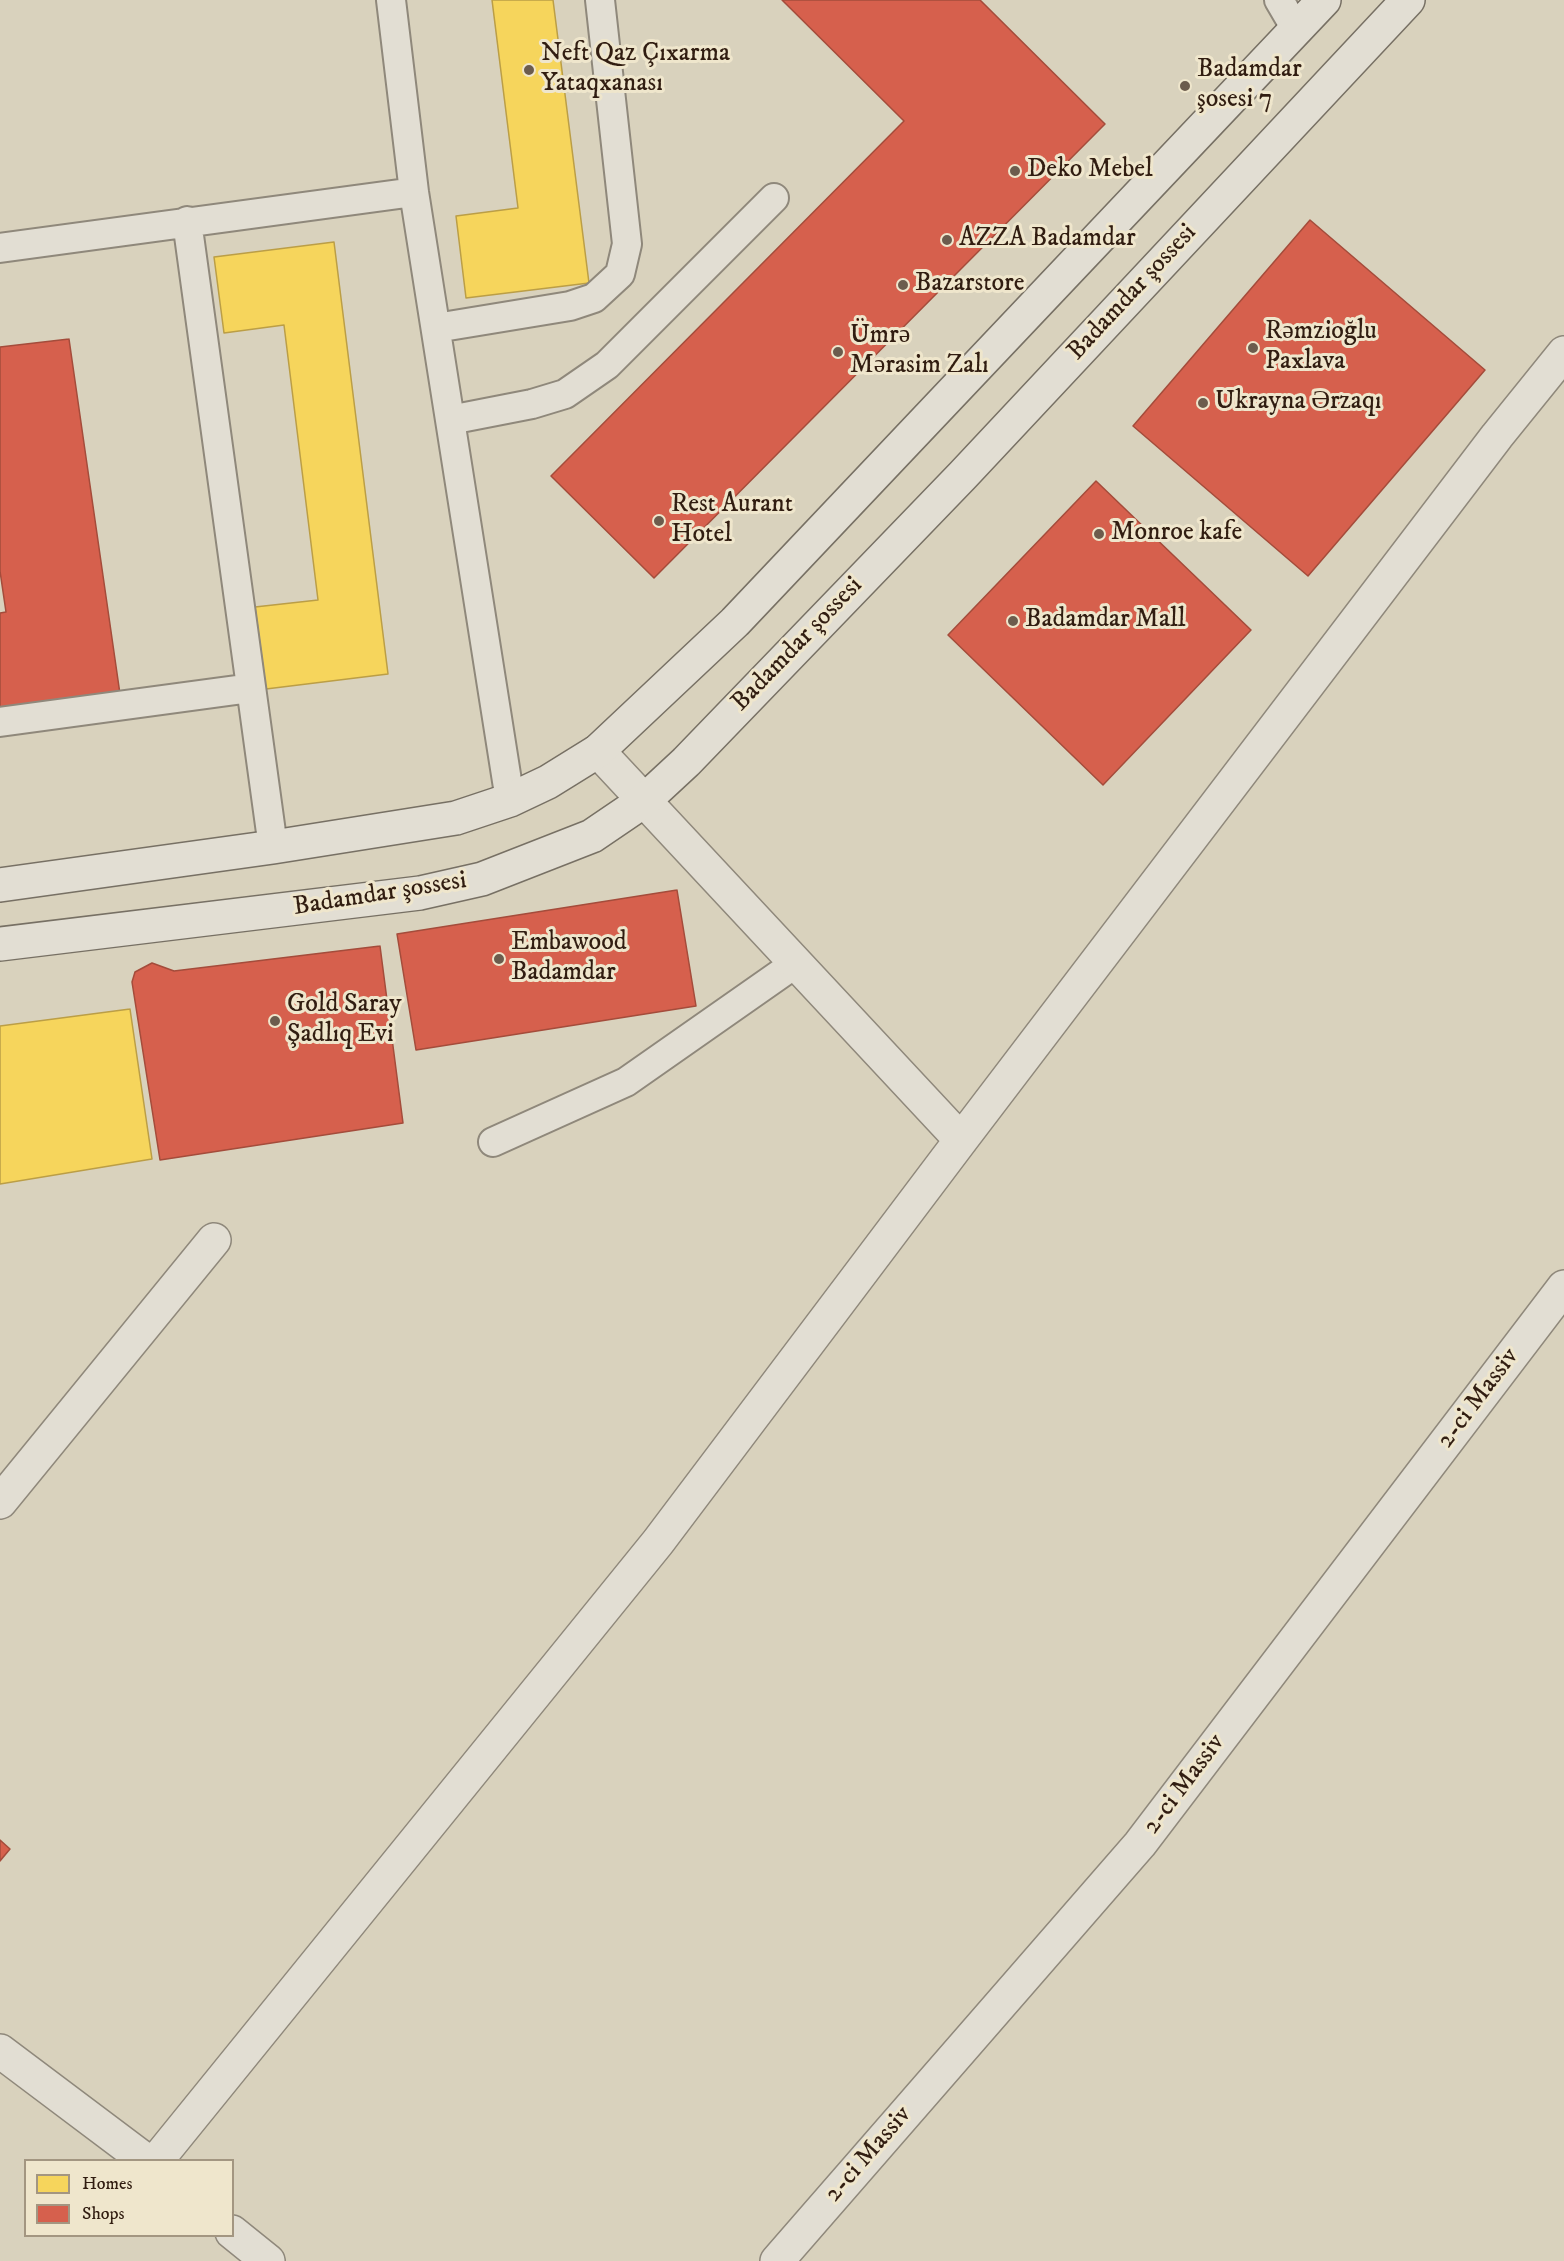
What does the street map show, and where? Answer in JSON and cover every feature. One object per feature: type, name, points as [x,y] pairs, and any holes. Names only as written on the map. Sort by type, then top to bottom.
[{"type":"street","points":[[0,885],[273,847],[456,818],[510,800],[548,782],[598,751],[743,613],[1324,0]]},
{"type":"street","name":"Badamdar şossesi","points":[[0,944],[420,893],[472,882],[543,858],[592,836],[645,800],[686,762],[963,476],[1408,0]]},
{"type":"street","points":[[158,2159],[658,1542],[1497,436],[1564,353]]},
{"type":"street","points":[[598,751],[961,1140]]},
{"type":"street","points":[[0,1502],[214,1240]]},
{"type":"street","name":"2-ci Massiv","points":[[777,2261],[1140,1844],[1564,1287]]},
{"type":"street","points":[[0,2050],[144,2159]]},
{"type":"street","points":[[234,2234],[268,2261]]},
{"type":"lane","points":[[391,0],[414,192],[510,800]]},
{"type":"lane","points":[[436,328],[570,306],[594,298],[620,274],[627,244],[600,0]]},
{"type":"lane","points":[[1279,0],[1296,29]]},
{"type":"lane","points":[[0,248],[414,192]]},
{"type":"lane","points":[[450,420],[532,404],[565,394],[607,365],[774,198]]},
{"type":"lane","points":[[187,221],[273,847]]},
{"type":"lane","points":[[0,722],[251,688]]},
{"type":"lane","points":[[494,1142],[626,1082],[796,963]]},
{"type":"building: Homes","points":[[492,0],[553,0],[589,283],[466,298],[456,216],[518,208]]},
{"type":"building: Homes","points":[[334,242],[388,674],[266,689],[255,607],[318,600],[284,325],[224,333],[214,257]]},
{"type":"building: Homes","points":[[130,1009],[152,1159],[0,1184],[0,1026]]},
{"type":"building: Shops","points":[[782,0],[980,0],[1105,124],[654,578],[551,476],[904,121]]},
{"type":"building: Shops","points":[[1310,220],[1485,370],[1308,576],[1133,426]]},
{"type":"building: Shops","points":[[69,339],[120,694],[0,711],[0,613],[6,612],[0,571],[0,347]]},
{"type":"building: Shops","points":[[1096,481],[1251,630],[1103,785],[948,635]]},
{"type":"building: Shops","points":[[677,890],[696,1006],[416,1050],[397,934]]},
{"type":"building: Shops","points":[[380,946],[403,1123],[160,1160],[132,982],[135,972],[152,963],[174,971]]},
{"type":"building: Shops","points":[[0,1840],[10,1849],[0,1861]]},
{"type":"place","name":"Neft Qaz Çıxarma Yataqxanası","points":[[529,70]]},
{"type":"place","name":"Badamdar şosesi 7","points":[[1185,86]]},
{"type":"place","name":"Deko Mebel","points":[[1015,171]]},
{"type":"place","name":"AZZA Badamdar","points":[[947,240]]},
{"type":"place","name":"Bazarstore","points":[[903,285]]},
{"type":"place","name":"Rəmzioğlu Paxlava","points":[[1253,348]]},
{"type":"place","name":"Ümrə Mərasim Zalı","points":[[838,352]]},
{"type":"place","name":"Ukrayna Ərzaqı","points":[[1203,403]]},
{"type":"place","name":"Rest Aurant Hotel","points":[[659,521]]},
{"type":"place","name":"Monroe kafe","points":[[1099,534]]},
{"type":"place","name":"Badamdar Mall","points":[[1013,621]]},
{"type":"place","name":"Embawood Badamdar","points":[[499,959]]},
{"type":"place","name":"Gold Saray Şadlıq Evi","points":[[275,1021]]}]
